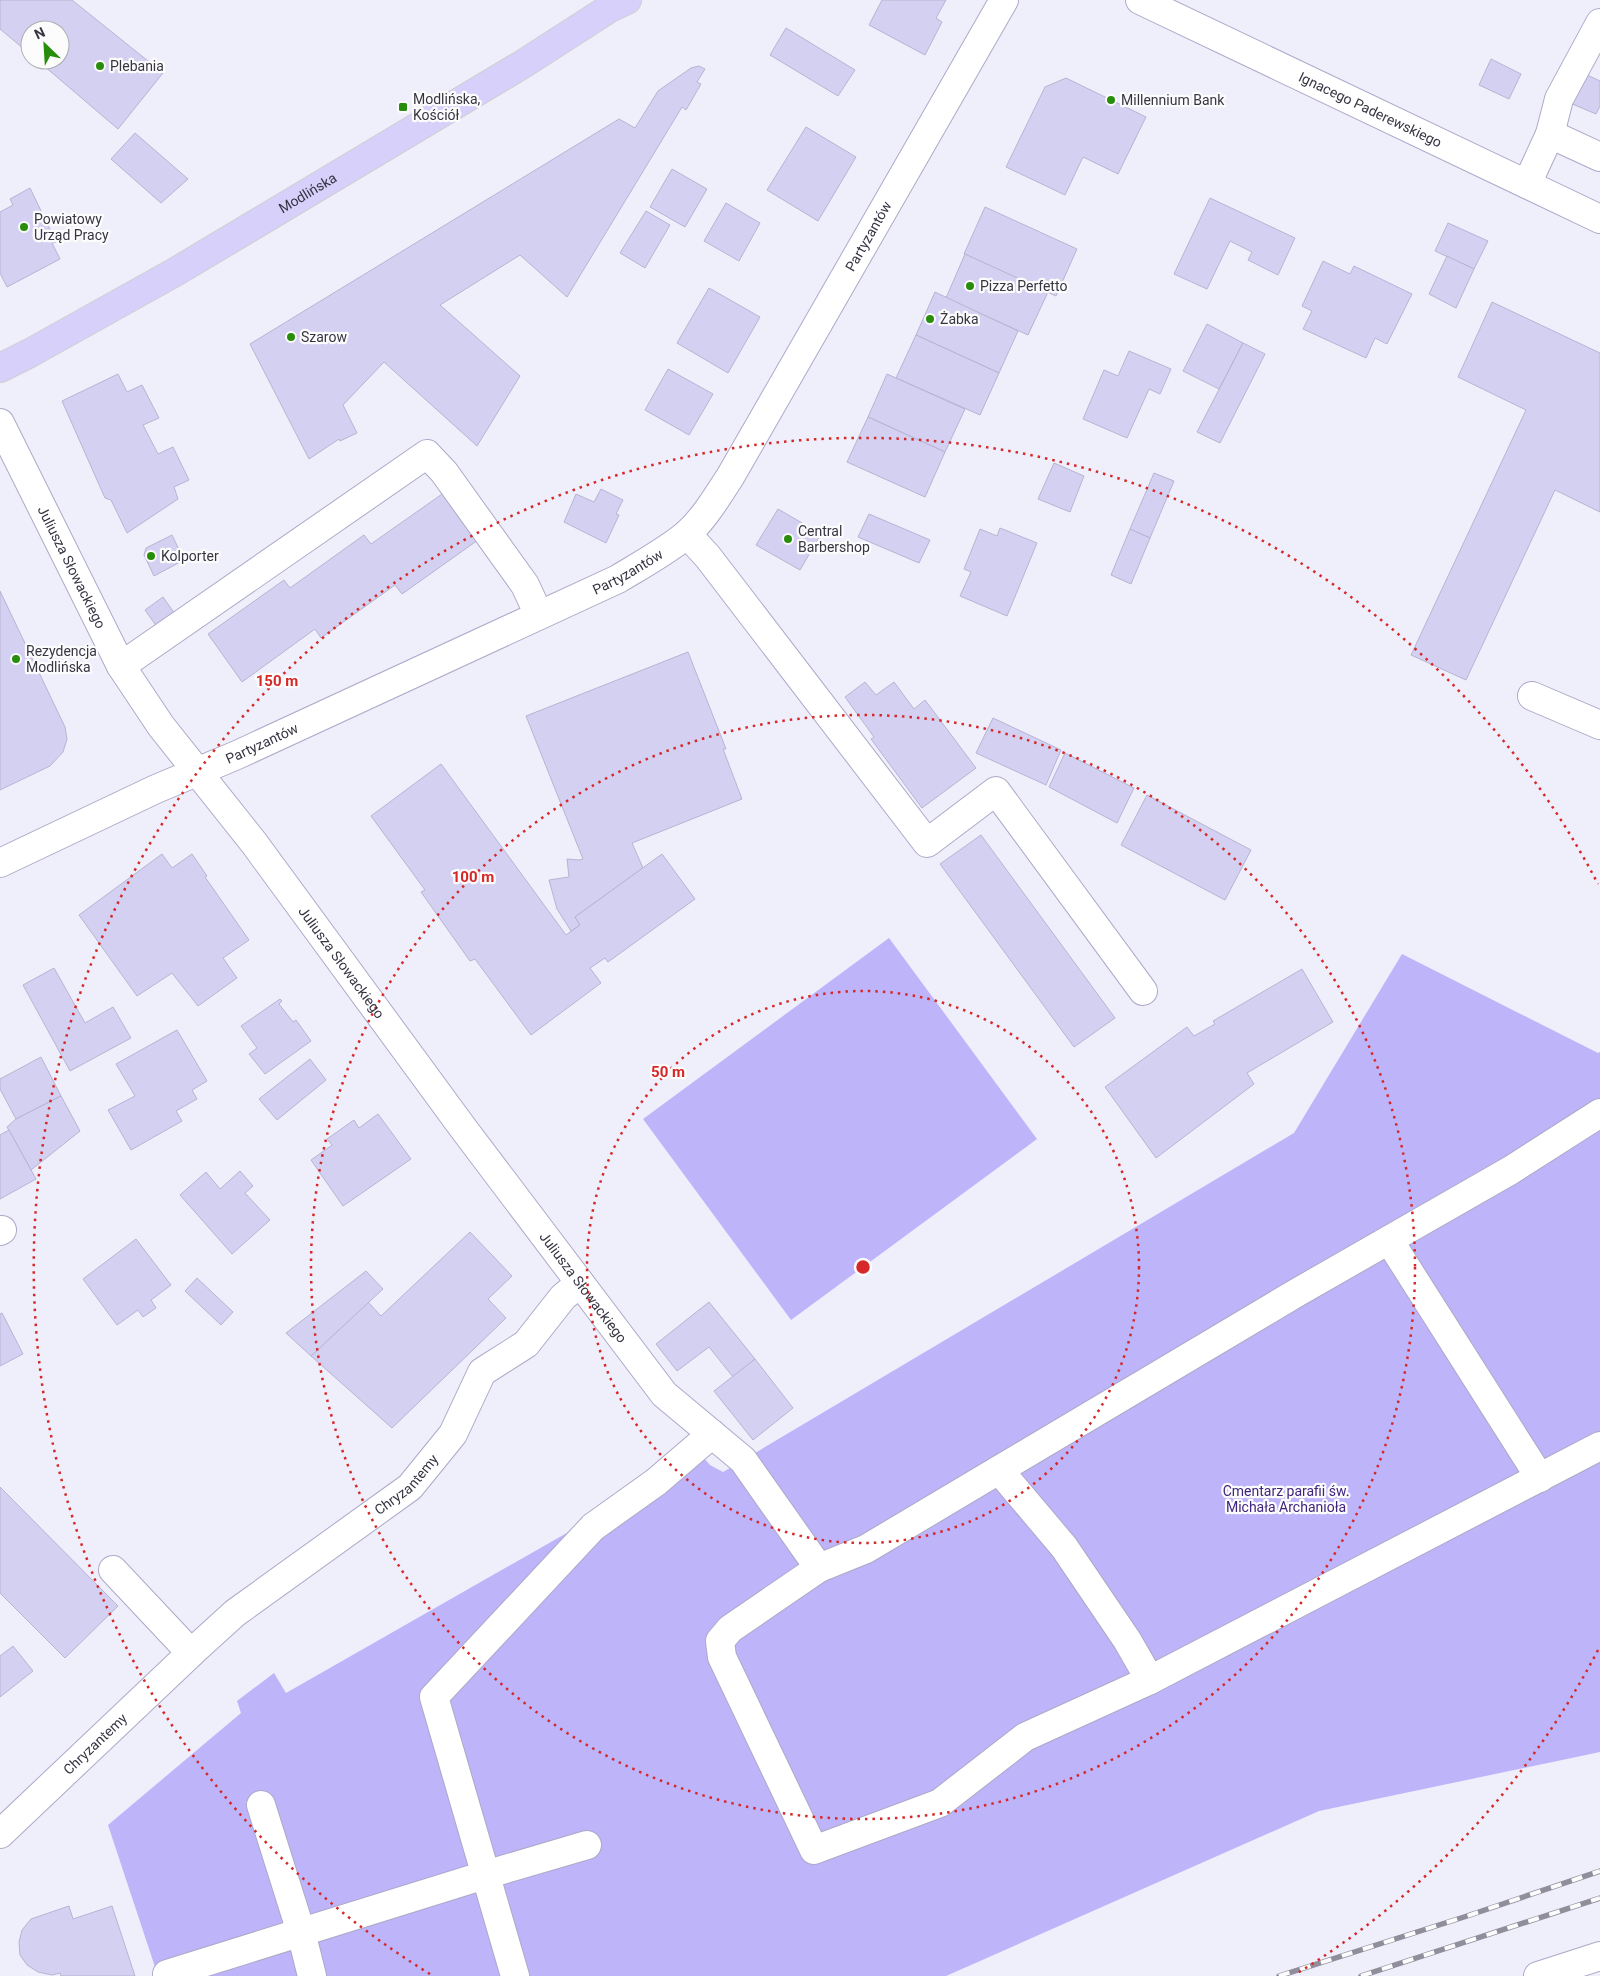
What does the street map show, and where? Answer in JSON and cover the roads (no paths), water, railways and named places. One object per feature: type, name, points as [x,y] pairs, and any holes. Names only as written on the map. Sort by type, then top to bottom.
[{"type":"main road","name":"Modlińska","points":[[0,368],[30,354],[177,271],[515,69],[618,3]]},
{"type":"street","name":"Partyzantów","points":[[0,863],[156,789],[238,755],[618,578],[654,557],[687,534],[710,508],[730,477],[1004,0]]},
{"type":"street","name":"Ignacego Paderewskiego","points":[[1154,3],[1600,219]]},
{"type":"street","points":[[1527,184],[1550,134],[1559,99],[1600,23]]},
{"type":"street","points":[[1550,134],[1600,157]]},
{"type":"street","name":"Juliusza Słowackiego","points":[[0,423],[121,666],[161,726],[254,843],[463,1128],[664,1394],[743,1460],[820,1568]]},
{"type":"street","points":[[121,666],[427,454],[444,472],[525,585],[540,615]]},
{"type":"street","points":[[687,534],[708,557],[927,843],[996,792],[1143,991]]},
{"type":"street","points":[[1532,696],[1600,725]]},
{"type":"street","points":[[1600,1113],[1511,1170],[866,1549],[820,1568],[730,1629],[720,1641],[722,1657],[814,1850],[940,1803],[1025,1737],[1150,1680],[1600,1446]]},
{"type":"street","points":[[1389,1240],[1540,1478]]},
{"type":"street","name":"Chryzantemy","points":[[0,1834],[191,1652],[235,1613],[410,1487],[452,1434],[482,1372],[526,1344],[563,1297],[580,1283]]},
{"type":"street","points":[[515,1976],[434,1697],[593,1527],[656,1482],[712,1434]]},
{"type":"street","points":[[999,1470],[1064,1547],[1127,1640],[1150,1680]]},
{"type":"street","points":[[113,1570],[191,1652]]},
{"type":"street","points":[[261,1805],[301,1932],[312,1976]]},
{"type":"street","points":[[167,1974],[586,1845]]},
{"type":"street","points":[[1538,1976],[1600,1956]]},
{"type":"railway","points":[[1279,1976],[1600,1871]]},
{"type":"railway","points":[[1361,1976],[1600,1898]]},
{"type":"place","name":"Plebania","points":[[100,66]]},
{"type":"place","name":"Millennium Bank","points":[[1111,100]]},
{"type":"place","name":"Modlińska, Kościół","points":[[403,107]]},
{"type":"place","name":"Powiatowy Urząd Pracy","points":[[24,227]]},
{"type":"place","name":"Pizza Perfetto","points":[[970,286]]},
{"type":"place","name":"Żabka","points":[[930,319]]},
{"type":"place","name":"Szarow","points":[[291,337]]},
{"type":"place","name":"Central Barbershop","points":[[788,539]]},
{"type":"place","name":"Kolporter","points":[[151,556]]},
{"type":"place","name":"Rezydencja Modlińska","points":[[16,659]]},
{"type":"park label","name":"Cmentarz parafii św. Michała Archanioła","points":[[1286,1499]]}]
